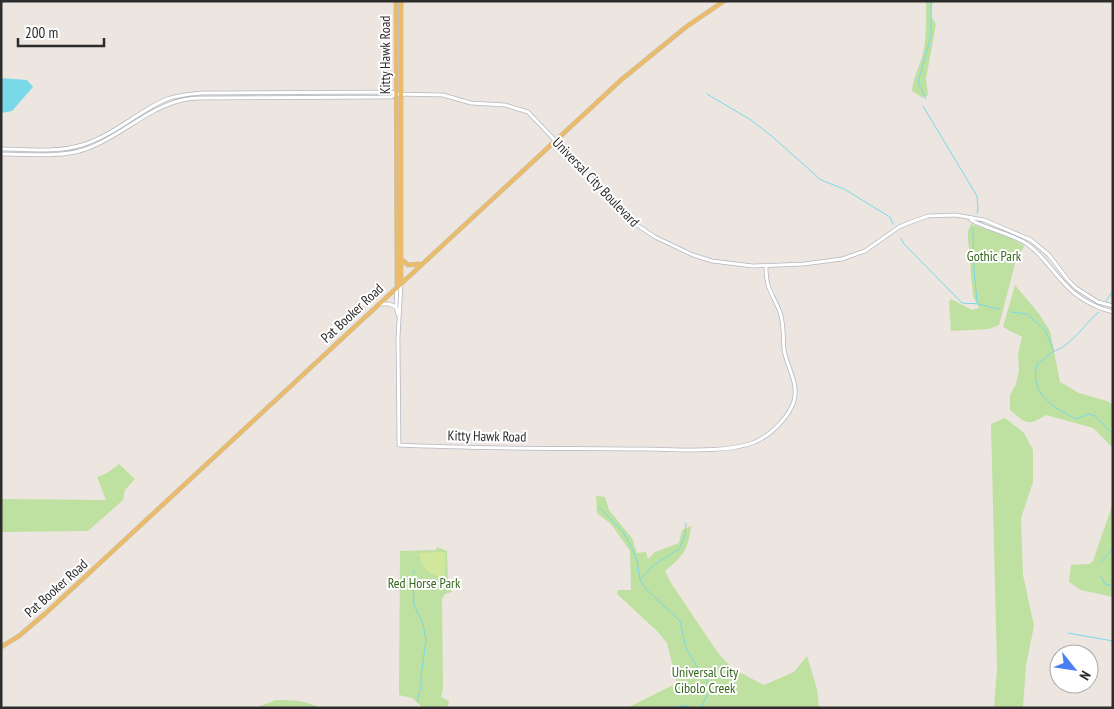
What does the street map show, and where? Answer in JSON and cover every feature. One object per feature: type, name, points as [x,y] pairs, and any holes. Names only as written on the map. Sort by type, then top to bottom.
[{"type":"main road","name":"Kitty Hawk Road","points":[[396,1],[399,94]]},
{"type":"main road","name":"Kitty Hawk Road","points":[[399,284],[401,1]]},
{"type":"main road","name":"Pat Booker Road","points":[[1,647],[19,636],[46,612],[635,67],[686,27],[724,1]]},
{"type":"main road","name":"Kitty Hawk Road","points":[[399,227],[401,259],[399,284]]},
{"type":"main road","points":[[401,259],[412,266],[421,264]]},
{"type":"street","name":"Universal City Boulevard","points":[[1,149],[49,149],[82,145],[176,96],[202,93],[392,92],[399,94],[444,95],[471,103],[500,104],[513,107],[532,116],[634,223],[655,237],[693,255],[732,264],[766,266],[821,262],[853,256],[878,244],[899,228],[928,216],[947,215],[984,220],[1030,240],[1049,255],[1076,288],[1098,302],[1113,306]]},
{"type":"street","name":"Universal City Boulevard","points":[[1,154],[64,154],[84,150],[169,104],[188,99],[392,97],[399,94]]},
{"type":"street","points":[[128,121],[130,126]]},
{"type":"street","points":[[49,149],[49,154]]},
{"type":"street","name":"Universal City Boulevard","points":[[968,218],[982,226],[1012,236],[1028,245],[1045,259],[1064,284],[1073,292],[1096,307],[1113,312]]},
{"type":"street","name":"Kitty Hawk Road","points":[[399,284],[399,445],[728,448],[755,442],[766,435],[785,416],[793,403],[795,386],[784,352],[780,313],[768,290],[766,266]]},
{"type":"street","name":"Kitty Hawk Road","points":[[398,318],[396,307],[399,284]]},
{"type":"street","points":[[376,305],[385,303],[396,307]]},
{"type":"green space","points":[[926,1],[934,1],[931,16],[936,24],[926,79],[928,95],[923,98],[912,91],[924,47]]},
{"type":"green space","name":"Gothic Park","points":[[971,224],[1013,239],[1024,246],[1015,264],[999,325],[989,329],[951,331],[949,302],[951,299],[972,310],[979,308],[973,296],[968,238]]},
{"type":"green space","points":[[1015,285],[1039,314],[1050,331],[1060,382],[1079,393],[1113,404],[1113,448],[1093,428],[1046,415],[1035,421],[1027,422],[1010,410],[1010,395],[1016,384],[1019,370],[1018,354],[1022,337],[1003,327]]},
{"type":"green space","points":[[1005,418],[1024,433],[1033,450],[1033,482],[1021,518],[1023,575],[1034,626],[1026,665],[1023,708],[994,708],[997,668],[991,424]]},
{"type":"green space","points":[[119,464],[135,479],[125,490],[123,500],[88,531],[1,532],[1,499],[106,500],[97,477],[107,473]]},
{"type":"green space","name":"Universal City Cibolo Creek","points":[[596,496],[605,497],[609,510],[632,538],[637,553],[646,552],[648,559],[655,552],[679,543],[682,530],[691,526],[684,552],[665,571],[718,653],[733,669],[764,685],[794,672],[807,656],[817,689],[819,708],[627,708],[677,683],[667,643],[658,632],[617,594],[618,590],[631,590],[630,551],[611,524],[597,513]]},
{"type":"green space","points":[[1113,503],[1113,597],[1081,590],[1069,582],[1071,565],[1089,564],[1093,561]]},
{"type":"green space","name":"Red Horse Park","points":[[437,547],[447,551],[448,582],[452,592],[445,594],[442,599],[443,689],[441,697],[449,701],[447,708],[423,708],[412,698],[399,695],[400,551],[436,550]]},
{"type":"green space","points":[[444,552],[446,555],[444,578],[430,573],[424,567],[419,553]]},
{"type":"green space","points":[[276,700],[304,702],[320,708],[255,708]]},
{"type":"water","points":[[1,78],[27,80],[33,87],[12,111],[1,113]]},
{"type":"waterway","points":[[926,99],[918,82],[931,36],[931,1]]},
{"type":"waterway","points":[[707,94],[751,120],[821,180],[844,189],[890,217],[893,224]]},
{"type":"waterway","points":[[923,106],[977,196],[977,213]]},
{"type":"waterway","points":[[973,228],[977,302]]},
{"type":"waterway","points":[[901,238],[904,244],[962,303],[978,304],[999,309]]},
{"type":"waterway","points":[[1106,301],[1113,291]]},
{"type":"waterway","points":[[1011,312],[1027,314],[1045,330],[1054,351],[1037,364],[1035,374],[1036,384],[1045,398],[1059,410],[1076,419],[1088,414],[1095,416],[1113,434]]},
{"type":"waterway","points":[[1055,351],[1073,339],[1099,312]]},
{"type":"waterway","points":[[599,507],[623,532],[632,548],[637,561],[640,580],[648,591],[680,621],[686,648],[707,680],[708,693],[701,708]]},
{"type":"waterway","points":[[641,579],[652,566],[679,549],[685,536],[686,523]]},
{"type":"waterway","points":[[1101,562],[1113,548]]},
{"type":"waterway","points":[[1101,576],[1105,584],[1113,586]]},
{"type":"waterway","points":[[413,577],[414,605],[423,624],[426,640],[421,687],[417,701]]},
{"type":"waterway","points":[[1068,633],[1113,641]]},
{"type":"waterway","points":[[680,708],[686,708]]}]
